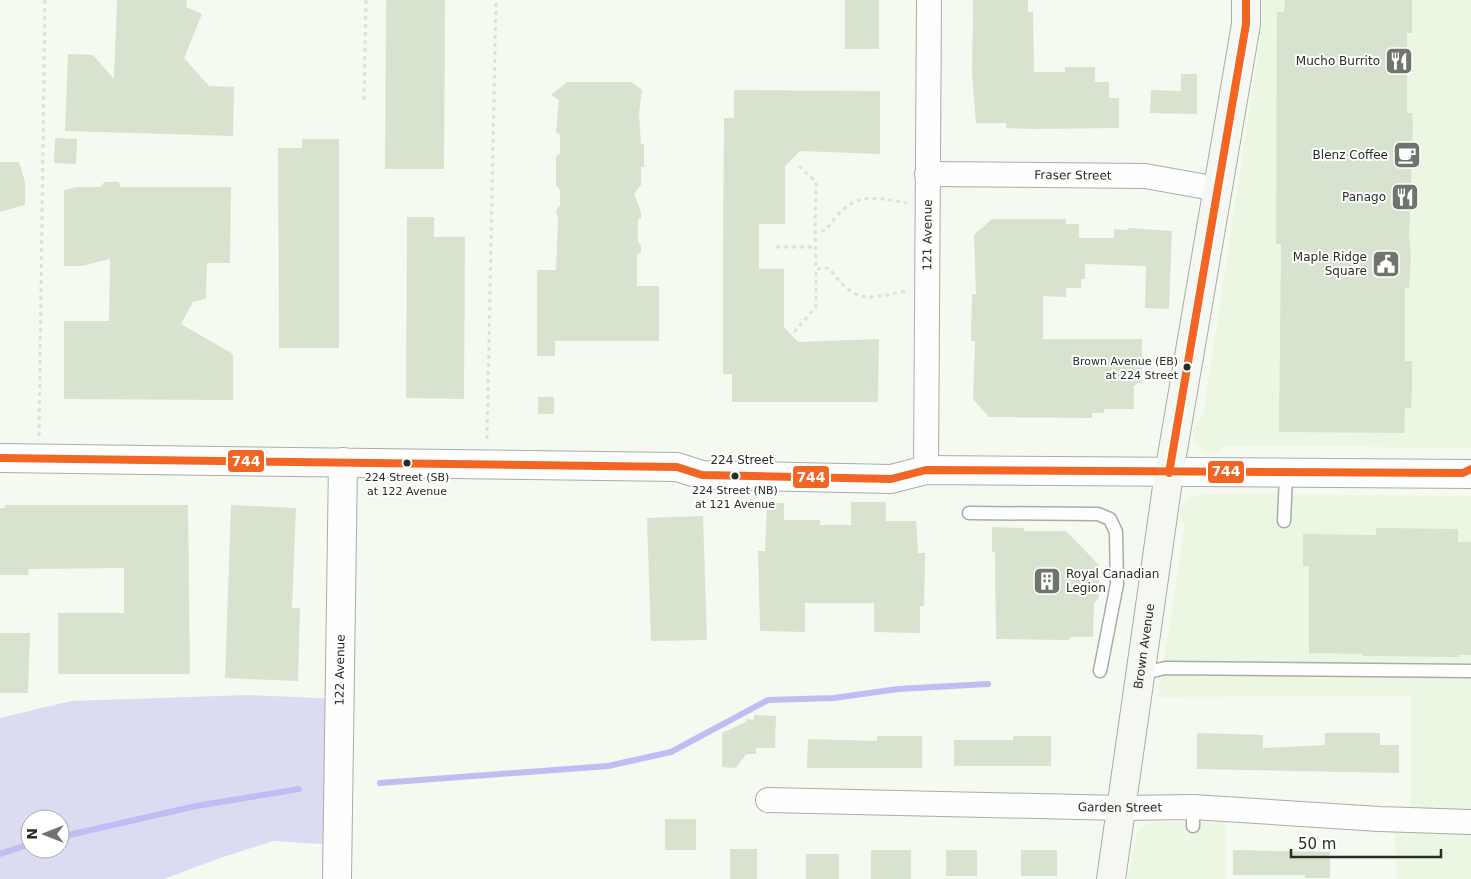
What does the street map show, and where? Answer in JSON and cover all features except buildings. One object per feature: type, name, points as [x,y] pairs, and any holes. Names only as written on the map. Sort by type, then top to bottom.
[{"type":"main road","name":"Brown Avenue","points":[[1111,879],[1170,473],[1246,24],[1246,0]]},
{"type":"street","name":"121 Avenue","points":[[926,470],[929,0]]},
{"type":"street","name":"Fraser Street","points":[[927,174],[1145,176],[1218,188]]},
{"type":"street","name":"224 Street","points":[[0,458],[677,467],[702,474],[891,479],[926,470],[1286,474],[1468,472]]},
{"type":"street","name":"122 Avenue","points":[[337,879],[343,462]]},
{"type":"street","name":"Garden Street","points":[[768,800],[1122,808],[1193,816],[1471,822]]},
{"type":"lane","points":[[1284,521],[1286,474]]},
{"type":"lane","points":[[969,513],[1098,514],[1110,519],[1116,532],[1117,584],[1100,671]]},
{"type":"lane","points":[[1140,674],[1166,668],[1471,671]]},
{"type":"path","points":[[38,459],[45,0]]},
{"type":"path","points":[[364,100],[366,0]]},
{"type":"path","points":[[487,439],[496,0]]},
{"type":"path","points":[[794,332],[816,307],[816,182],[799,166]]},
{"type":"path","points":[[815,232],[826,230],[836,215],[850,202],[865,198],[909,203]]},
{"type":"path","points":[[776,247],[816,247]]},
{"type":"path","points":[[816,269],[829,268],[843,287],[858,295],[877,298],[908,290]]},
{"type":"shaded area","name":"Maple Ridge Square","points":[[1262,0],[1471,0],[1471,448],[1228,446],[1212,454],[1200,448],[1195,441],[1193,429],[1203,416],[1262,26]]},
{"type":"shaded area","points":[[1201,494],[1471,496],[1471,811],[1411,809],[1411,696],[1158,697],[1185,525],[1180,517],[1180,509],[1188,498]]},
{"type":"shaded area","points":[[248,695],[340,699],[338,845],[273,841],[164,879],[0,879],[0,718],[71,701]]},
{"type":"shaded area","points":[[1153,822],[1225,822],[1225,879],[1128,879],[1137,834],[1146,824]]},
{"type":"shaded area","points":[[1395,832],[1471,834],[1471,879],[1396,879]]},
{"type":"waterway","points":[[380,783],[608,766],[671,752],[768,700],[834,698],[898,689],[988,684]]},
{"type":"waterway","points":[[70,835],[196,806],[299,789]]},
{"type":"waterway","points":[[0,854],[20,847]]},
{"type":"transit line","name":"744","points":[[1169,473],[1246,24],[1246,0]]},
{"type":"transit line","name":"744","points":[[0,458],[677,467],[702,475],[891,479],[926,470],[1463,473],[1471,469]]},
{"type":"place","name":"Mucho Burrito","points":[[1399,61]]},
{"type":"place","name":"Blenz Coffee","points":[[1407,155]]},
{"type":"place","name":"Panago","points":[[1405,197]]},
{"type":"place","name":"Maple Ridge Square","points":[[1386,264]]},
{"type":"place","name":"Brown Avenue (EB) at 224 Street","points":[[1187,367]]},
{"type":"place","name":"224 Street (SB) at 122 Avenue","points":[[407,463]]},
{"type":"place","name":"224 Street (NB) at 121 Avenue","points":[[735,476]]},
{"type":"place","name":"Royal Canadian Legion","points":[[1047,581]]}]
